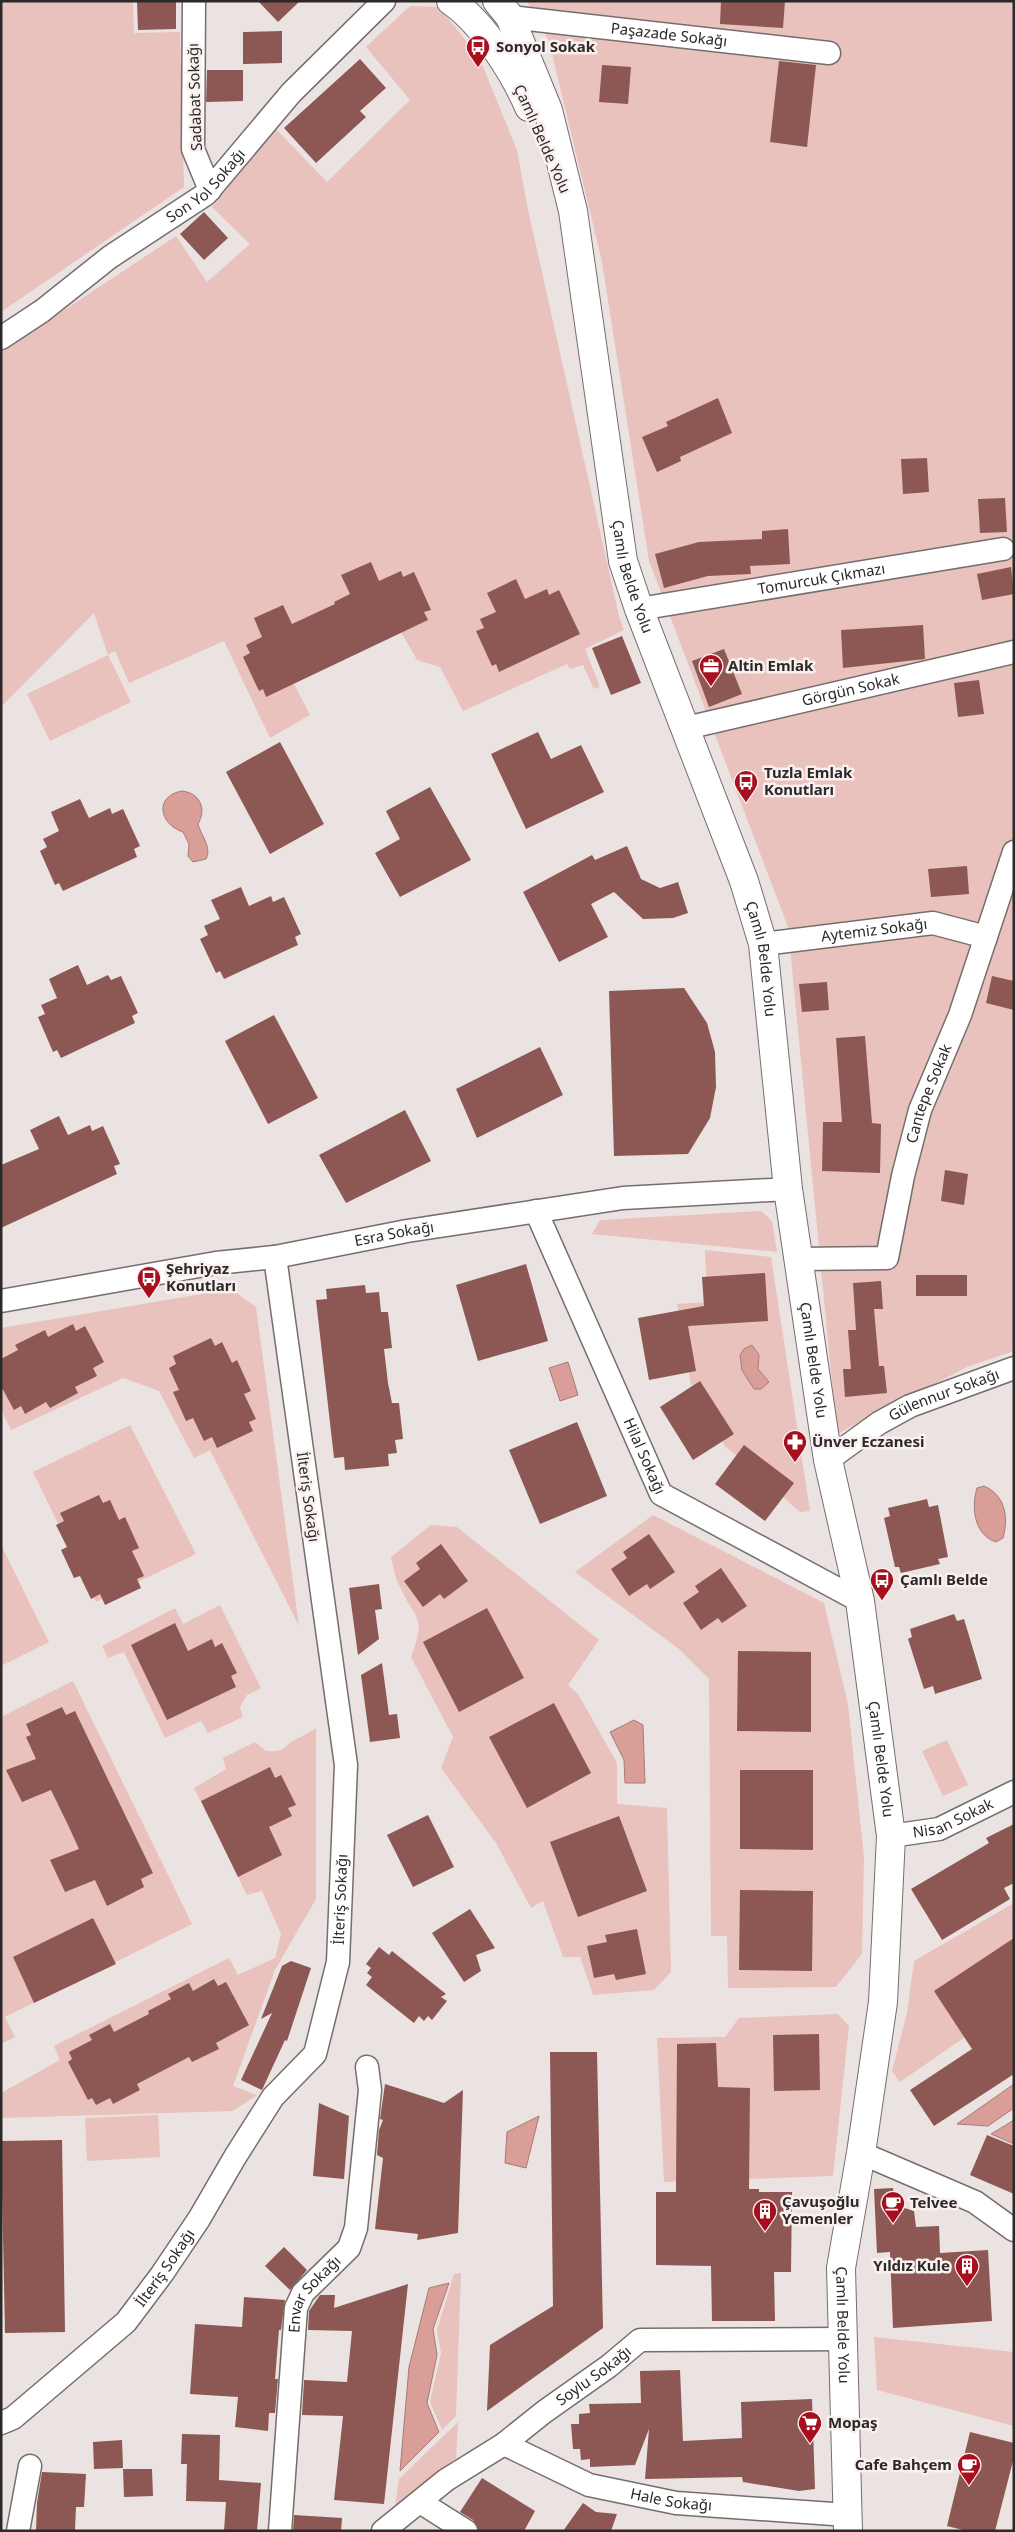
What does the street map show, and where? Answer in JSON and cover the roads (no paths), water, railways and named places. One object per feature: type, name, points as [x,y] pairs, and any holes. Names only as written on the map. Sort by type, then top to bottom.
[{"type":"street","name":"Sadabat Sokağı","points":[[194,1],[193,149],[210,190]]},
{"type":"street","name":"Son Yol Sokağı","points":[[1,338],[42,311],[110,257],[210,190],[291,93],[384,1]]},
{"type":"street","name":"Çamlı Belde Yolu","points":[[451,1],[461,8],[488,40],[519,84],[573,211]]},
{"type":"street","name":"Çamlı Belde Yolu","points":[[504,9],[548,110],[573,211],[623,561],[639,609],[744,881],[763,944],[788,1189],[828,1460],[860,1601],[890,1836],[883,2002],[861,2153],[841,2268],[848,2523]]},
{"type":"street","name":"Paşazade Sokağı","points":[[504,9],[829,53]]},
{"type":"street","name":"Tomurcuk Çıkmazı","points":[[639,609],[1003,549]]},
{"type":"street","name":"Görgün Sokak","points":[[686,728],[1014,652]]},
{"type":"street","name":"Cantepe Sokak","points":[[799,1259],[887,1258],[903,1176],[920,1110],[960,1015],[1014,852]]},
{"type":"street","name":"Aytemiz Sokağı","points":[[763,944],[933,923],[986,937]]},
{"type":"street","name":"Esra Sokağı","points":[[1,1302],[216,1263],[275,1257],[407,1231],[470,1223],[624,1198],[788,1189]]},
{"type":"street","name":"Hilal Sokağı","points":[[536,1211],[661,1494],[860,1601]]},
{"type":"street","name":"İlteriş Sokağı","points":[[1,2423],[13,2418],[126,2322],[162,2274],[199,2219],[273,2097],[315,2054],[338,1962],[346,1765],[275,1257]]},
{"type":"street","name":"Gülennur Sokağı","points":[[828,1460],[879,1423],[910,1406],[1014,1368]]},
{"type":"street","name":"Nisan Sokak","points":[[890,1836],[940,1829],[1014,1792]]},
{"type":"street","name":"Envar Sokağı","points":[[280,2531],[296,2308],[303,2293],[350,2248],[356,2228],[370,2090],[367,2067]]},
{"type":"street","points":[[861,2153],[975,2202],[1014,2230]]},
{"type":"street","name":"Soylu Sokağı","points":[[383,2531],[446,2480],[504,2444],[544,2412],[609,2366],[640,2340],[843,2339]]},
{"type":"street","name":"Hale Sokağı","points":[[504,2444],[589,2485],[676,2504],[848,2523]]},
{"type":"street","points":[[18,2531],[30,2466]]},
{"type":"street","points":[[420,2502],[466,2531]]},
{"type":"place","name":"Sonyol Sokak","points":[[478,68]]},
{"type":"place","name":"Altin Emlak","points":[[711,687]]},
{"type":"place","name":"Tuzla Emlak Konutları","points":[[746,803]]},
{"type":"place","name":"Şehriyaz Konutları","points":[[149,1299]]},
{"type":"place","name":"Ünver Eczanesi","points":[[795,1463]]},
{"type":"place","name":"Çamlı Belde","points":[[882,1601]]},
{"type":"place","name":"Telvee","points":[[893,2224]]},
{"type":"place","name":"Çavuşoğlu Yemenler","points":[[765,2232]]},
{"type":"place","name":"Yıldız Kule","points":[[967,2287]]},
{"type":"place","name":"Mopaş","points":[[810,2444]]},
{"type":"place","name":"Cafe Bahçem","points":[[969,2486]]}]
